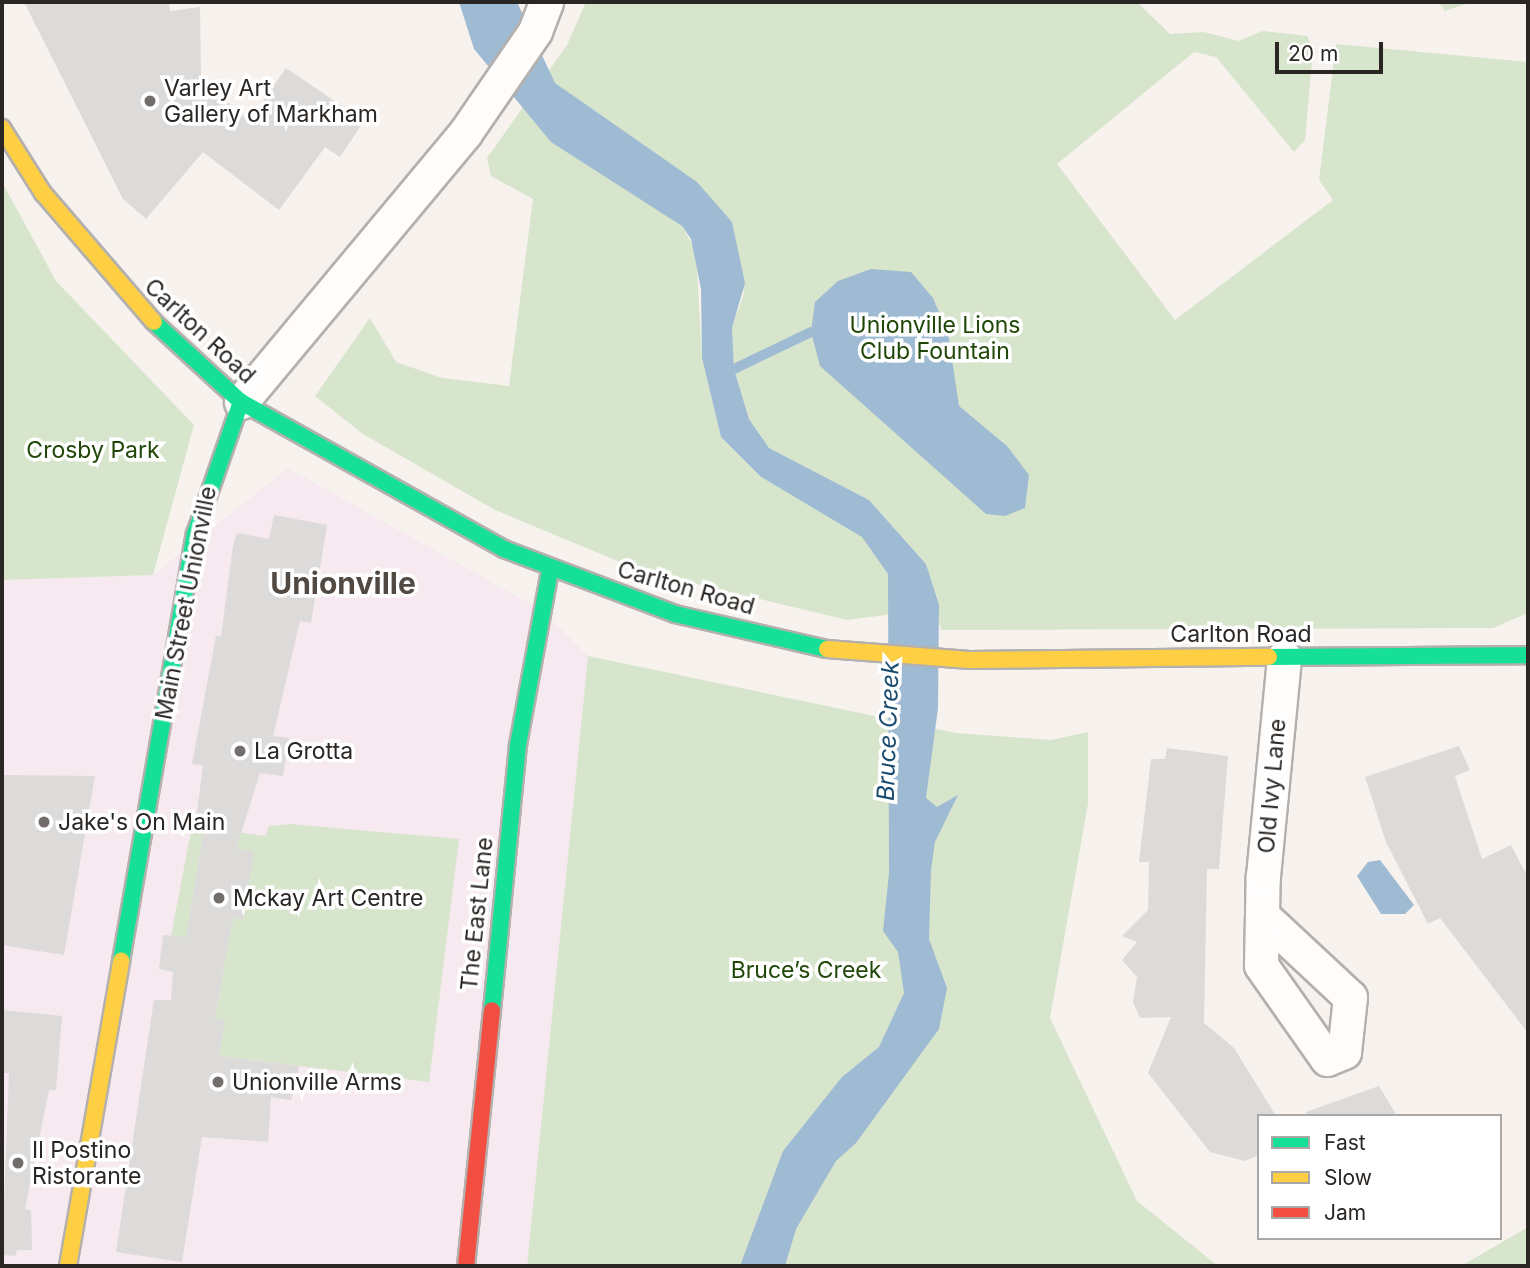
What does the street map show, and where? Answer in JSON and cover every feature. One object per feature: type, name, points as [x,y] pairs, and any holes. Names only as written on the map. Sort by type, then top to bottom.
[{"type":"main road","name":"Carlton Road","points":[[2,128],[43,192],[132,301],[241,402],[413,503],[550,570],[675,614],[833,650],[970,660],[1528,655]]},
{"type":"main road","name":"Main Street Unionville","points":[[68,1266],[195,534],[241,402]]},
{"type":"main road","name":"The East Lane","points":[[466,1266],[518,745],[550,570]]},
{"type":"street","name":"Main Street Unionville","points":[[241,402],[491,96],[541,16]]},
{"type":"street","name":"Old Ivy Lane","points":[[1262,915],[1284,657]]},
{"type":"shaded area","points":[[288,468],[543,611],[588,656],[527,1266],[2,1266],[2,580],[153,575]]},
{"type":"green space","name":"Unionville Lions Club Fountain","points":[[586,2],[1137,2],[1170,34],[1204,32],[1238,41],[1263,31],[1307,36],[1313,49],[1305,140],[1294,152],[1216,57],[1194,52],[1057,164],[1175,320],[1333,200],[1319,180],[1336,44],[1528,62],[1528,613],[1493,628],[941,630],[926,564],[869,500],[769,448],[749,419],[734,369],[732,328],[744,293],[732,222],[637,195],[682,226],[696,251],[702,358],[721,437],[761,477],[863,537],[888,574],[893,614],[847,620],[639,570],[495,510],[363,434],[315,396],[370,318],[396,362],[442,378],[509,386],[533,199],[491,176],[487,158],[567,45]]},
{"type":"green space","points":[[1439,2],[1472,2],[1445,11],[1439,3]]},
{"type":"green space","name":"Crosby Park","points":[[2,182],[56,281],[194,425],[153,575],[2,580]]},
{"type":"green space","name":"Bruce’s Creek","points":[[588,656],[956,733],[1051,740],[1088,732],[1088,804],[1050,1018],[1137,1201],[1218,1266],[527,1266]]},
{"type":"green space","points":[[290,824],[459,839],[429,1082],[219,1056],[224,1020],[215,1019],[228,943],[171,936],[192,826],[265,836],[269,826]]},
{"type":"green space","points":[[1528,1227],[1528,1266],[1461,1266]]},
{"type":"water","points":[[459,2],[517,2],[555,83],[697,182],[732,222],[745,283],[732,328],[734,369],[749,419],[769,448],[869,500],[926,564],[939,605],[938,708],[926,798],[937,807],[958,795],[935,842],[931,870],[929,939],[947,988],[939,1029],[856,1143],[836,1161],[796,1229],[785,1266],[740,1266],[783,1151],[842,1077],[879,1047],[904,993],[898,952],[883,931],[889,873],[888,574],[862,537],[761,477],[721,437],[702,358],[701,289],[691,239],[682,226],[551,142],[474,49]]},
{"type":"water","points":[[871,269],[911,272],[933,298],[948,333],[959,406],[1007,446],[1029,475],[1025,508],[1005,516],[986,514],[820,366],[811,332],[815,302],[838,281]]},
{"type":"water","points":[[1380,860],[1414,905],[1405,914],[1381,914],[1357,876],[1368,862]]},
{"type":"building","name":"Varley Art Gallery of Markham","points":[[24,2],[169,2],[170,11],[200,7],[201,77],[249,122],[286,68],[364,121],[340,157],[325,147],[279,210],[203,152],[146,219],[123,199]]},
{"type":"building","points":[[274,515],[327,525],[311,623],[300,621],[273,736],[289,738],[283,776],[260,773],[236,849],[254,852],[243,919],[235,917],[230,933],[215,1019],[225,1020],[219,1056],[299,1066],[291,1100],[271,1097],[268,1142],[202,1137],[182,1262],[116,1252],[154,1000],[171,1000],[173,972],[159,969],[163,935],[186,937],[205,823],[196,820],[203,765],[192,764],[216,636],[221,637],[233,546],[237,533],[269,539]]},
{"type":"building","points":[[1459,746],[1470,770],[1455,776],[1482,859],[1511,845],[1528,878],[1528,1033],[1440,918],[1428,924],[1386,842],[1365,777]]},
{"type":"building","points":[[1167,748],[1228,756],[1219,869],[1207,869],[1204,1023],[1234,1048],[1275,1114],[1257,1114],[1257,1156],[1245,1161],[1210,1152],[1148,1073],[1171,1017],[1140,1018],[1133,1002],[1137,977],[1122,960],[1137,942],[1122,936],[1148,910],[1149,862],[1139,862],[1151,759],[1165,759]]},
{"type":"building","points":[[2,775],[95,776],[64,955],[2,945]]},
{"type":"building","points":[[2,1010],[62,1016],[56,1090],[49,1090],[25,1209],[31,1210],[32,1250],[17,1250],[15,1256],[2,1255],[9,1073],[2,1073]]},
{"type":"building","points":[[1379,1086],[1396,1114],[1306,1114]]},
{"type":"waterway","points":[[734,369],[811,332]]},
{"type":"traffic: fast","points":[[154,322],[241,402],[504,549],[675,614],[827,649]]},
{"type":"traffic: fast","points":[[121,961],[195,534],[241,402]]},
{"type":"traffic: fast","points":[[492,1010],[518,745],[550,570]]},
{"type":"traffic: fast","points":[[1269,657],[1528,655]]},
{"type":"traffic: slow","points":[[2,128],[43,193],[154,322]]},
{"type":"traffic: slow","points":[[827,649],[970,660],[1269,657]]},
{"type":"traffic: slow","points":[[68,1266],[121,961]]},
{"type":"traffic: jam","points":[[466,1266],[492,1010]]},
{"type":"place","name":"Varley Art Gallery of Markham","points":[[150,101]]},
{"type":"place","name":"La Grotta","points":[[240,751]]},
{"type":"place","name":"Jake's On Main","points":[[44,822]]},
{"type":"place","name":"Mckay Art Centre","points":[[219,898]]},
{"type":"place","name":"Unionville Arms","points":[[218,1082]]},
{"type":"place","name":"Il Postino Ristorante","points":[[18,1163]]},
{"type":"district","name":"Unionville","points":[[343,583]]},
{"type":"water label","name":"Bruce Creek","points":[[888,731]]}]
